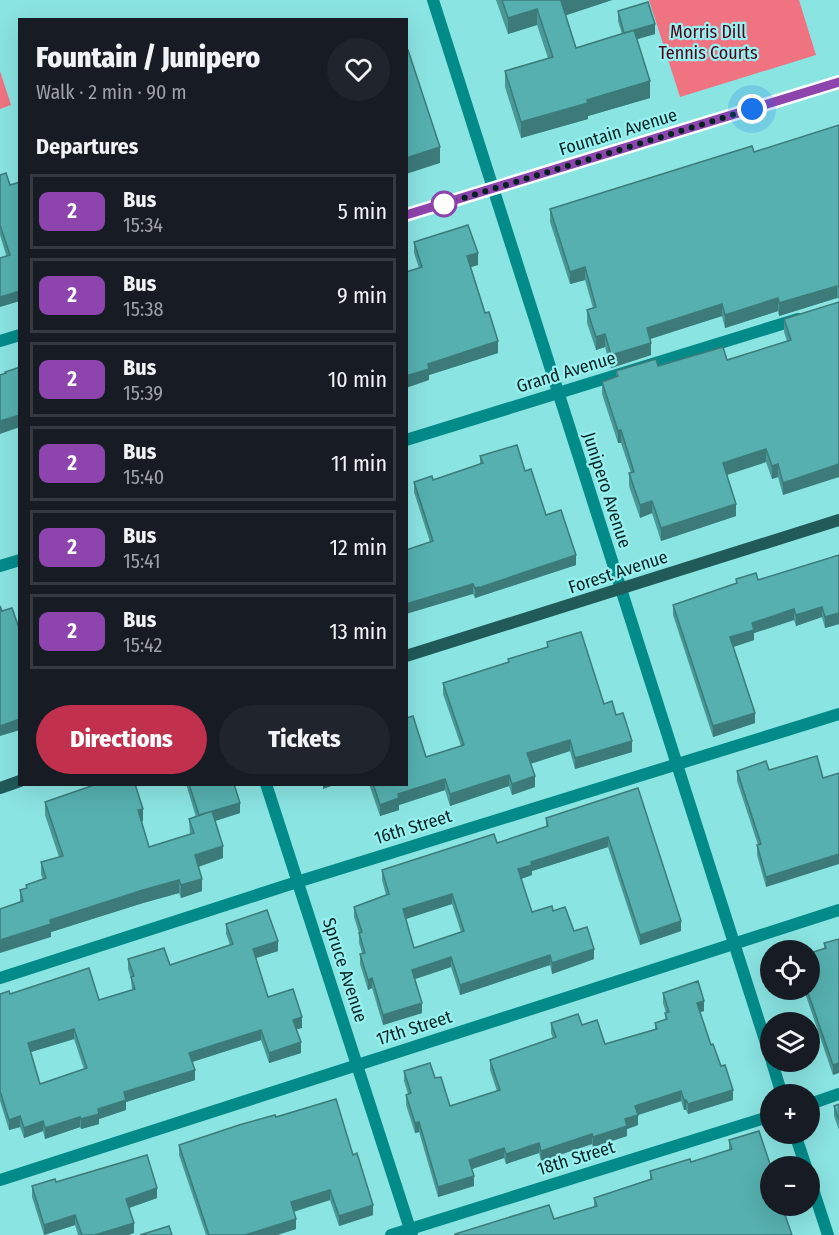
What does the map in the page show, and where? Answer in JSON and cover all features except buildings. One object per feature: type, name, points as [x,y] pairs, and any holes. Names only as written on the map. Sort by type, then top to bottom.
[{"type":"main road","name":"Forest Avenue","points":[[408,655],[839,520]]},
{"type":"main road","points":[[0,788],[18,783]]},
{"type":"street","name":"Junipero Avenue","points":[[433,0],[760,1025]]},
{"type":"street","name":"Fountain Avenue","points":[[408,214],[839,82]]},
{"type":"street","name":"Grand Avenue","points":[[408,439],[805,316]]},
{"type":"street","points":[[0,341],[18,336]]},
{"type":"street","points":[[0,566],[18,561]]},
{"type":"street","name":"16th Street","points":[[0,978],[297,882],[839,714]]},
{"type":"street","name":"Spruce Avenue","points":[[267,786],[411,1232]]},
{"type":"street","name":"17th Street","points":[[0,1180],[839,910]]},
{"type":"street","points":[[820,1101],[839,1094]]},
{"type":"street","name":"18th Street","points":[[391,1235],[411,1232],[760,1120]]},
{"type":"street","points":[[820,1211],[828,1235]]},
{"type":"green space","name":"Morris Dill Tennis Courts","points":[[649,0],[799,0],[816,55],[680,97]]},
{"type":"green space","points":[[0,71],[11,105],[0,109]]},
{"type":"bus line","name":"2","points":[[408,214],[839,82]]},
{"type":"route","points":[[444,204],[752,109]]}]
